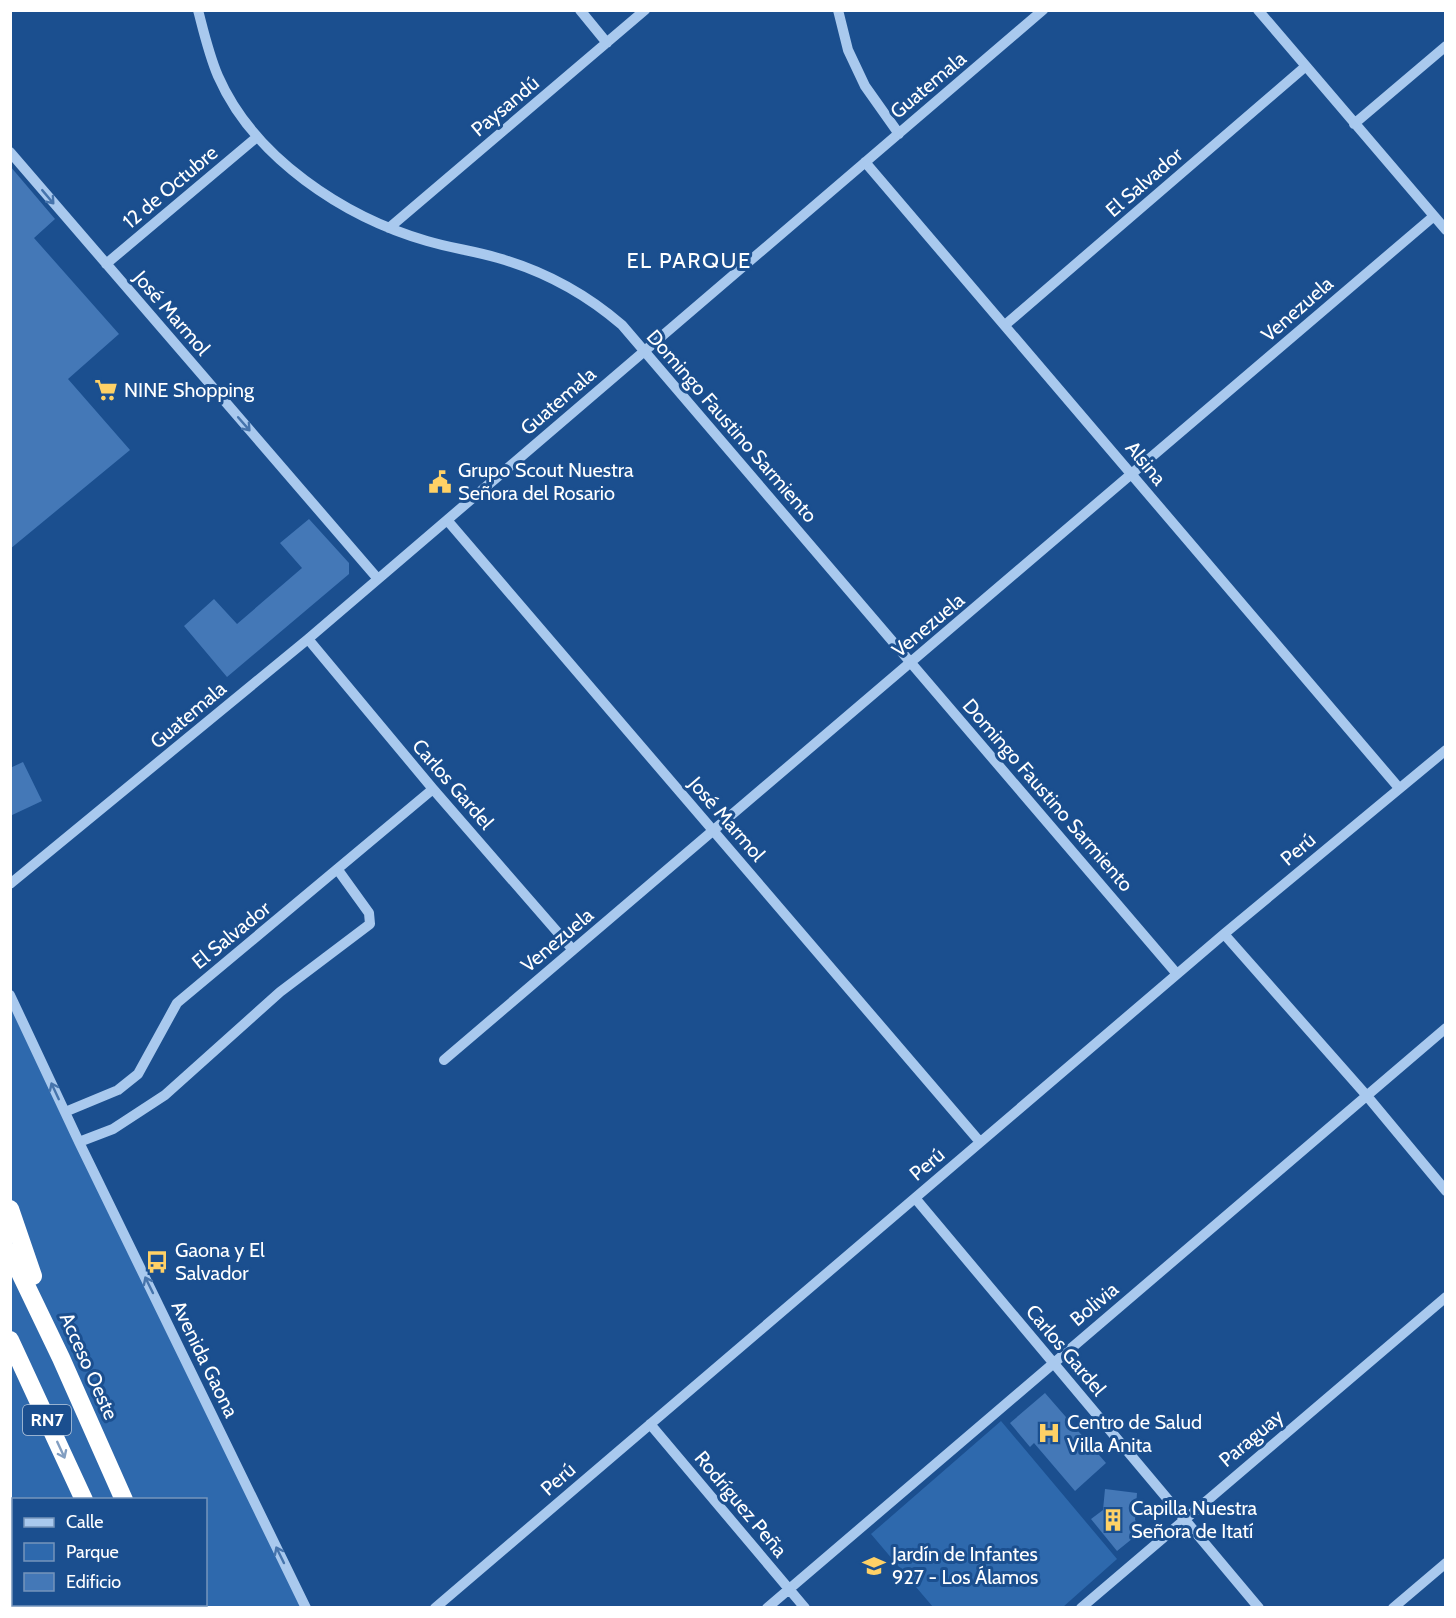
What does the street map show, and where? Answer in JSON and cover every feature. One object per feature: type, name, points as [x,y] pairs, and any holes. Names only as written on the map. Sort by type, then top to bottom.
[{"type":"highway","points":[[10,1209],[61,1358]]},
{"type":"highway","name":"Acceso Oeste","points":[[10,1252],[61,1358],[123,1498]]},
{"type":"highway","name":"RN7","points":[[10,1340],[83,1498]]},
{"type":"street","name":"Domingo Faustino Sarmiento","points":[[198,10],[207,46],[219,78],[234,104],[257,137],[321,193],[389,228],[428,242],[501,258],[525,267],[598,304],[622,325],[1177,974]]},
{"type":"street","points":[[580,10],[608,42]]},
{"type":"street","name":"Paysandú","points":[[389,228],[645,10]]},
{"type":"street","points":[[837,10],[848,50],[865,86],[899,134]]},
{"type":"street","name":"Guatemala","points":[[10,884],[308,639],[1043,10]]},
{"type":"street","points":[[1258,10],[1446,230]]},
{"type":"street","points":[[1354,124],[1446,46]]},
{"type":"street","name":"El Salvador","points":[[1005,325],[1306,66]]},
{"type":"street","name":"12 de Octubre","points":[[106,264],[257,137]]},
{"type":"street","name":"José Marmol","points":[[10,152],[378,579]]},
{"type":"street","name":"Alsina","points":[[865,162],[1399,788]]},
{"type":"street","name":"Venezuela","points":[[444,1060],[1434,216]]},
{"type":"street","name":"José Marmol","points":[[447,520],[980,1142]]},
{"type":"street","name":"Carlos Gardel","points":[[308,639],[433,789],[573,950]]},
{"type":"street","name":"Perú","points":[[435,1608],[1224,934],[1446,750]]},
{"type":"street","name":"El Salvador","points":[[65,1112],[118,1090],[138,1074],[177,1003],[433,789]]},
{"type":"street","points":[[79,1142],[113,1130],[165,1095],[279,992],[370,924],[369,913],[338,870]]},
{"type":"street","points":[[1224,934],[1367,1096],[1446,1191]]},
{"type":"street","name":"Avenida Gaona","points":[[10,995],[306,1608]]},
{"type":"street","name":"Bolivia","points":[[767,1608],[1446,1028]]},
{"type":"street","name":"Carlos Gardel","points":[[915,1198],[1259,1608]]},
{"type":"street","name":"Paraguay","points":[[1081,1608],[1446,1297]]},
{"type":"street","name":"Rodríguez Peña","points":[[650,1424],[805,1608]]},
{"type":"street","points":[[1393,1608],[1446,1563]]},
{"type":"green space","points":[[10,995],[306,1607],[11,1607]]},
{"type":"green space","points":[[1001,1421],[1117,1559],[1063,1607],[933,1607],[871,1534]]},
{"type":"building","points":[[10,166],[55,219],[34,238],[119,334],[68,379],[130,450],[10,549]]},
{"type":"building","points":[[309,519],[349,563],[349,574],[227,677],[184,626],[214,599],[237,624],[302,568],[280,543]]},
{"type":"building","points":[[23,762],[42,801],[10,816],[10,768]]},
{"type":"building","name":"Centro de Salud Villa Anita","points":[[1045,1393],[1106,1463],[1075,1491],[1034,1443],[1030,1447],[1010,1423]]},
{"type":"building","name":"Capilla Nuestra Señora de Itatí","points":[[1105,1489],[1137,1493],[1135,1520],[1143,1530],[1117,1551],[1091,1519],[1103,1510]]},
{"type":"place","name":"NINE Shopping","points":[[106,390]]},
{"type":"place","name":"Grupo Scout Nuestra Señora del Rosario","points":[[440,482]]},
{"type":"place","name":"Gaona y El Salvador","points":[[157,1262]]},
{"type":"place","name":"Centro de Salud Villa Anita","points":[[1049,1433]]},
{"type":"place","name":"Capilla Nuestra Señora de Itatí","points":[[1113,1520]]},
{"type":"place","name":"Jardín de Infantes 927 - Los Álamos","points":[[874,1566]]},
{"type":"district","name":"EL PARQUE","points":[[689,260]]}]
